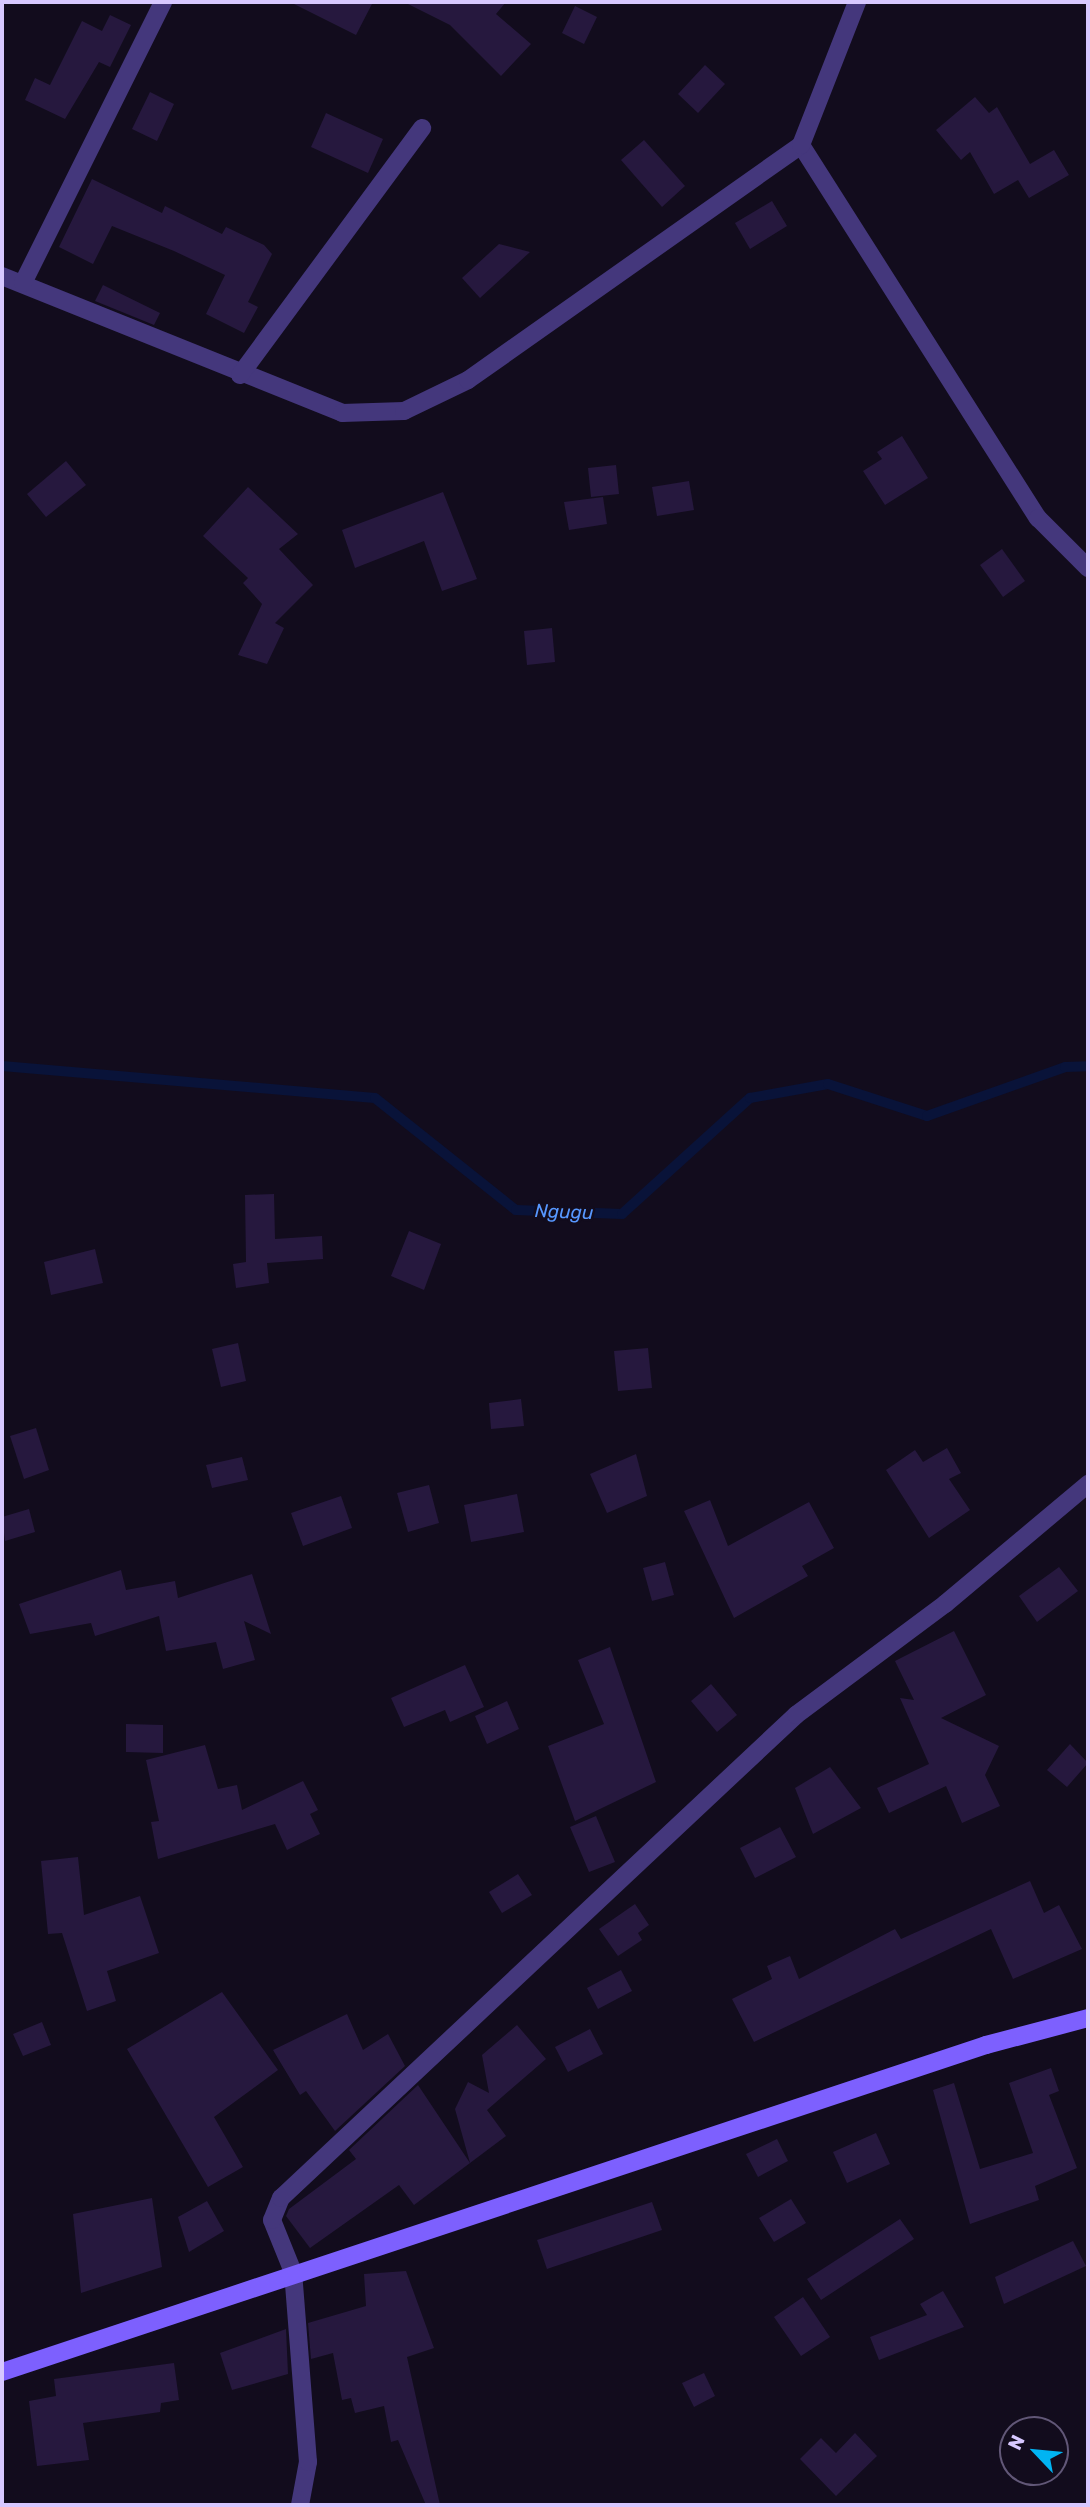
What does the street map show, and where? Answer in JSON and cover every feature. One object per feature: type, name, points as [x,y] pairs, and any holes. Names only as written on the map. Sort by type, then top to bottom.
[{"type":"main road","points":[[2,2372],[293,2272],[986,2045],[1088,2018]]},
{"type":"street","points":[[23,283],[163,2]]},
{"type":"street","points":[[2,276],[240,375],[342,413],[404,411],[467,380],[801,145],[857,2]]},
{"type":"street","points":[[240,375],[422,128]]},
{"type":"street","points":[[801,145],[1038,519],[1088,568]]},
{"type":"street","points":[[300,2505],[308,2462],[293,2272],[272,2220],[297,2179],[796,1715],[945,1604],[1088,1484]]},
{"type":"building","points":[[290,2],[373,2],[356,35]]},
{"type":"building","points":[[404,2],[506,2],[496,14],[531,44],[501,76],[450,25]]},
{"type":"building","points":[[575,6],[597,17],[584,44],[562,33]]},
{"type":"building","points":[[110,15],[131,25],[110,67],[99,62],[65,119],[25,100],[35,78],[50,85],[82,21],[102,31]]},
{"type":"building","points":[[705,65],[725,84],[698,113],[678,94]]},
{"type":"building","points":[[150,92],[174,104],[157,141],[132,129]]},
{"type":"building","points":[[975,97],[989,113],[997,107],[1030,164],[1054,150],[1069,175],[1029,198],[1018,180],[994,194],[970,152],[961,160],[936,130]]},
{"type":"building","points":[[326,113],[383,139],[368,173],[311,147]]},
{"type":"building","points":[[644,140],[685,186],[662,207],[621,160]]},
{"type":"building","points":[[92,179],[162,213],[165,206],[222,234],[226,227],[264,245],[272,254],[248,302],[258,307],[244,333],[206,314],[225,275],[174,251],[112,226],[93,264],[59,247]]},
{"type":"building","points":[[772,201],[787,226],[750,249],[735,223]]},
{"type":"building","points":[[499,244],[530,252],[480,298],[462,278]]},
{"type":"building","points":[[103,285],[160,313],[154,325],[95,301]]},
{"type":"building","points":[[902,436],[928,478],[885,505],[863,471],[882,459],[877,452]]},
{"type":"building","points":[[66,461],[86,485],[46,517],[27,494]]},
{"type":"building","points":[[616,465],[619,494],[591,497],[588,468]]},
{"type":"building","points":[[689,481],[694,510],[657,516],[652,487]]},
{"type":"building","points":[[248,487],[298,534],[279,549],[313,585],[275,623],[284,628],[267,664],[238,655],[262,604],[243,583],[248,578],[203,536]]},
{"type":"building","points":[[443,492],[477,579],[442,591],[424,541],[355,568],[342,530]]},
{"type":"building","points":[[603,497],[607,524],[569,530],[564,502]]},
{"type":"building","points":[[1002,549],[1025,581],[1003,597],[980,565]]},
{"type":"building","points":[[552,628],[555,662],[527,665],[524,631]]},
{"type":"building","points":[[274,1194],[275,1239],[322,1236],[323,1259],[267,1263],[269,1283],[236,1288],[233,1264],[246,1262],[245,1195]]},
{"type":"building","points":[[409,1231],[441,1244],[424,1290],[391,1276]]},
{"type":"building","points":[[95,1249],[103,1283],[51,1295],[44,1262]]},
{"type":"building","points":[[238,1343],[246,1381],[221,1387],[212,1349]]},
{"type":"building","points":[[648,1348],[652,1388],[618,1391],[614,1351]]},
{"type":"building","points":[[521,1399],[524,1426],[491,1429],[489,1403]]},
{"type":"building","points":[[36,1428],[49,1470],[24,1479],[10,1436]]},
{"type":"building","points":[[947,1448],[961,1473],[949,1479],[970,1510],[929,1538],[886,1470],[915,1450],[923,1462]]},
{"type":"building","points":[[636,1454],[647,1496],[607,1513],[590,1474]]},
{"type":"building","points":[[242,1457],[248,1480],[212,1488],[206,1465]]},
{"type":"building","points":[[429,1485],[439,1523],[408,1532],[397,1493]]},
{"type":"building","points":[[517,1494],[524,1532],[471,1542],[464,1505]]},
{"type":"building","points":[[341,1496],[352,1528],[303,1546],[291,1513]]},
{"type":"building","points":[[710,1500],[728,1546],[809,1502],[834,1548],[802,1566],[808,1576],[734,1618],[684,1511]]},
{"type":"building","points":[[29,1509],[35,1532],[5,1541],[2,1517]]},
{"type":"building","points":[[665,1562],[674,1595],[652,1601],[643,1568]]},
{"type":"building","points":[[1059,1567],[1078,1591],[1037,1622],[1019,1596]]},
{"type":"building","points":[[121,1570],[126,1590],[175,1581],[178,1598],[252,1574],[271,1634],[244,1621],[255,1660],[223,1669],[216,1642],[166,1651],[159,1616],[95,1636],[91,1623],[30,1634],[19,1604]]},
{"type":"building","points":[[954,1631],[986,1695],[941,1718],[999,1746],[985,1775],[1000,1806],[962,1823],[946,1786],[889,1813],[877,1788],[929,1764],[900,1698],[914,1700],[895,1661]]},
{"type":"building","points":[[610,1647],[656,1782],[575,1821],[548,1746],[604,1724],[578,1660]]},
{"type":"building","points":[[465,1665],[484,1707],[450,1722],[445,1710],[404,1727],[391,1698]]},
{"type":"building","points":[[711,1684],[737,1715],[717,1732],[691,1701]]},
{"type":"building","points":[[507,1701],[519,1729],[487,1744],[475,1716]]},
{"type":"building","points":[[126,1724],[163,1725],[163,1753],[126,1752]]},
{"type":"building","points":[[1070,1744],[1088,1763],[1067,1787],[1047,1770]]},
{"type":"building","points":[[205,1745],[218,1789],[237,1785],[242,1810],[303,1781],[318,1810],[310,1814],[320,1834],[287,1850],[275,1824],[158,1859],[151,1822],[159,1821],[146,1760]]},
{"type":"building","points":[[830,1767],[861,1808],[813,1834],[795,1788]]},
{"type":"building","points":[[596,1816],[615,1862],[589,1872],[570,1827]]},
{"type":"building","points":[[780,1827],[796,1857],[755,1878],[740,1848]]},
{"type":"building","points":[[78,1857],[84,1915],[140,1896],[159,1953],[107,1971],[116,2001],[87,2011],[62,1933],[48,1934],[41,1861]]},
{"type":"building","points":[[518,1874],[532,1895],[502,1913],[489,1892]]},
{"type":"building","points":[[1030,1881],[1044,1913],[1059,1905],[1082,1949],[1013,1979],[991,1929],[754,2042],[732,1999],[772,1979],[767,1966],[790,1956],[799,1979],[895,1929],[901,1939]]},
{"type":"building","points":[[635,1904],[649,1925],[638,1933],[642,1940],[618,1956],[599,1929]]},
{"type":"building","points":[[621,1970],[632,1991],[598,2009],[587,1988]]},
{"type":"building","points":[[222,1992],[278,2070],[214,2117],[243,2167],[208,2187],[127,2049]]},
{"type":"building","points":[[347,2014],[363,2050],[388,2034],[405,2066],[335,2131],[306,2091],[300,2095],[273,2050]]},
{"type":"building","points":[[42,2022],[51,2045],[23,2056],[13,2034]]},
{"type":"building","points":[[517,2025],[546,2059],[487,2110],[506,2136],[470,2163],[455,2109],[468,2082],[489,2093],[482,2055]]},
{"type":"building","points":[[590,2029],[603,2054],[568,2072],[555,2047]]},
{"type":"building","points":[[1051,2068],[1059,2091],[1049,2095],[1077,2168],[1035,2186],[1039,2200],[970,2224],[933,2090],[954,2083],[980,2169],[1033,2153],[1009,2083]]},
{"type":"building","points":[[418,2085],[470,2163],[414,2205],[399,2185],[310,2248],[286,2216],[289,2209],[356,2159],[349,2150]]},
{"type":"building","points":[[876,2133],[890,2164],[847,2183],[833,2152]]},
{"type":"building","points":[[777,2139],[788,2161],[758,2177],[746,2154]]},
{"type":"building","points":[[152,2198],[162,2267],[81,2293],[73,2214]]},
{"type":"building","points":[[791,2199],[806,2223],[774,2242],[759,2218]]},
{"type":"building","points":[[207,2201],[224,2231],[189,2252],[178,2217]]},
{"type":"building","points":[[652,2202],[662,2230],[547,2269],[537,2240]]},
{"type":"building","points":[[900,2219],[914,2239],[821,2300],[807,2279]]},
{"type":"building","points":[[1073,2241],[1086,2266],[1004,2304],[995,2277]]},
{"type":"building","points":[[406,2271],[434,2348],[407,2357],[440,2505],[426,2505],[398,2440],[391,2442],[384,2406],[355,2413],[351,2398],[342,2400],[333,2353],[311,2359],[308,2323],[366,2306],[364,2274]]},
{"type":"building","points":[[943,2291],[964,2327],[879,2360],[870,2337],[927,2315],[920,2304]]},
{"type":"building","points":[[803,2297],[830,2337],[801,2356],[774,2317]]},
{"type":"building","points":[[286,2329],[288,2374],[232,2390],[220,2353]]},
{"type":"building","points":[[174,2363],[179,2400],[161,2403],[160,2412],[83,2423],[89,2460],[37,2466],[29,2401],[56,2396],[54,2379]]},
{"type":"building","points":[[704,2373],[715,2396],[694,2407],[682,2383]]},
{"type":"building","points":[[855,2433],[877,2456],[836,2496],[800,2459],[821,2438],[836,2453]]},
{"type":"waterway","name":"Ngugu","points":[[2,1066],[375,1098],[516,1210],[622,1214],[750,1098],[828,1084],[927,1116],[1065,1067],[1088,1066]]}]
